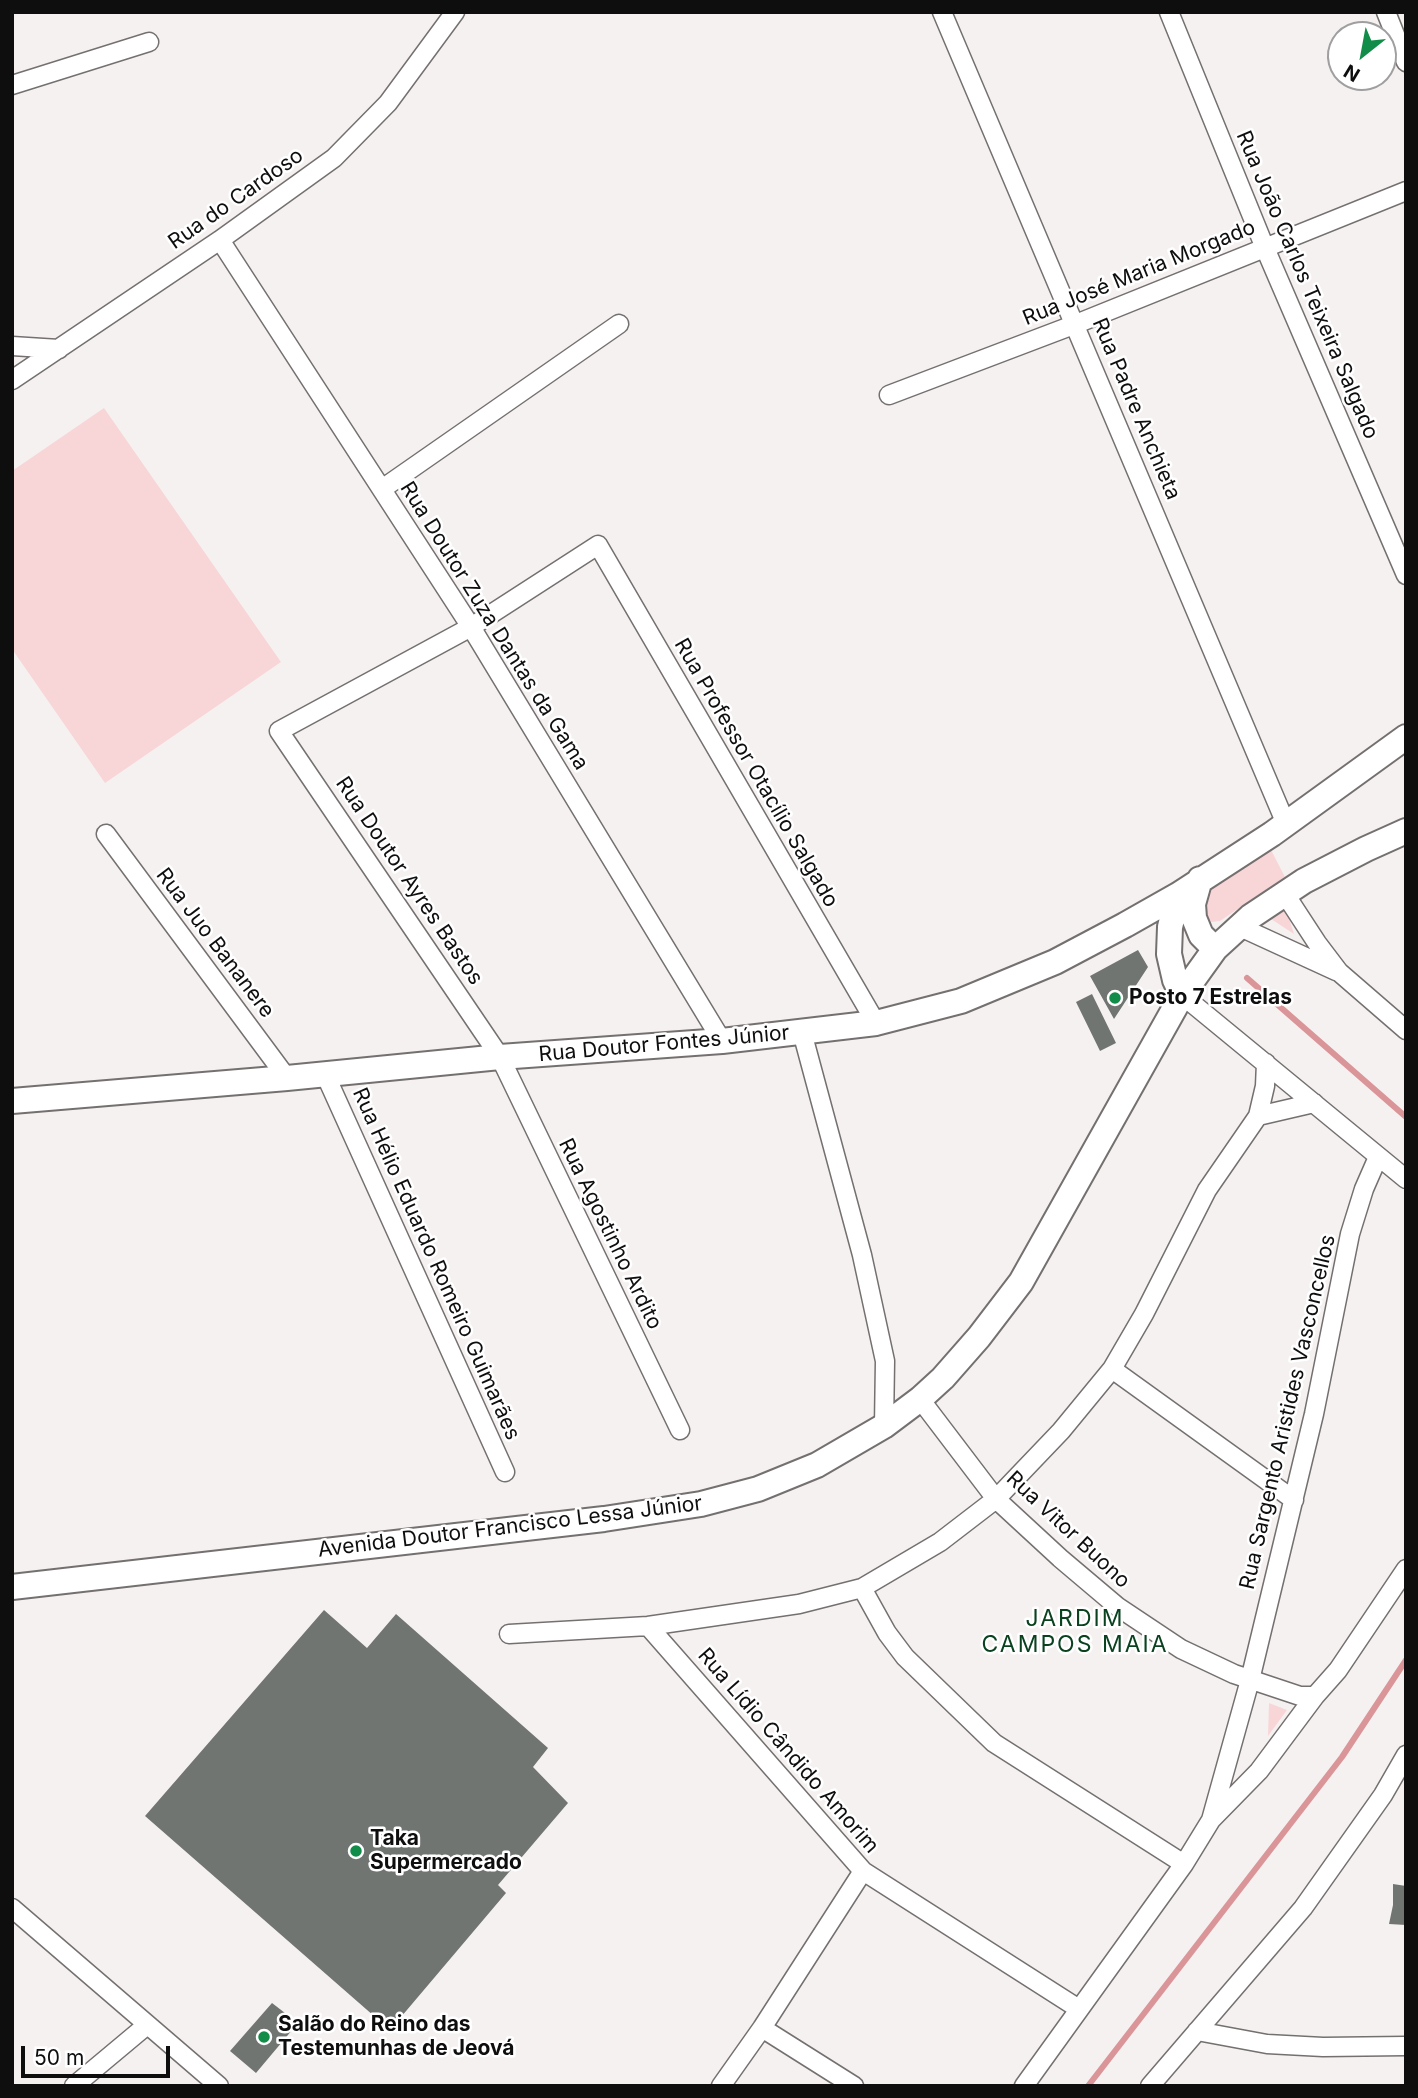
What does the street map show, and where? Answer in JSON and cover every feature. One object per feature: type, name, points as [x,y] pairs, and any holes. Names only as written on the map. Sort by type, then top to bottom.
[{"type":"street","name":"Rua Padre Anchieta","points":[[942,12],[1076,324],[1279,829]]},
{"type":"street","name":"Rua João Carlos Teixeira Salgado","points":[[1169,12],[1265,248],[1406,575]]},
{"type":"street","points":[[1386,12],[1406,62]]},
{"type":"street","name":"Rua do Cardoso","points":[[17,376],[220,240],[334,158],[388,103],[452,14]]},
{"type":"street","points":[[12,85],[149,42]]},
{"type":"street","name":"Rua José Maria Morgado","points":[[888,395],[1076,324],[1406,191]]},
{"type":"street","name":"Rua Doutor Zuza Dantas da Gama","points":[[220,240],[471,627],[722,1041]]},
{"type":"street","points":[[382,489],[619,324]]},
{"type":"street","points":[[12,346],[59,349]]},
{"type":"street","points":[[12,357],[17,376]]},
{"type":"street","name":"Rua Professor Otacílio Salgado","points":[[471,627],[598,545],[876,1023]]},
{"type":"street","name":"Rua Doutor Ayres Bastos","points":[[471,627],[279,731],[500,1057]]},
{"type":"street","name":"Rua Doutor Fontes Júnior","points":[[12,1101],[500,1057],[722,1041],[876,1023],[961,1001],[1055,962],[1178,895],[1279,829],[1406,737]]},
{"type":"street","points":[[1406,831],[1366,849],[1295,888],[1317,943],[1339,972],[1406,1030]]},
{"type":"street","name":"Rua Juo Bananere","points":[[106,834],[287,1078]]},
{"type":"street","points":[[1200,879],[1192,904],[1194,918],[1201,935],[1215,949]]},
{"type":"street","name":"Avenida Doutor Francisco Lessa Júnior","points":[[12,1587],[577,1522],[701,1504],[758,1489],[817,1465],[884,1426],[920,1399],[979,1337],[1021,1282],[1182,996],[1215,949],[1238,926],[1295,888]]},
{"type":"street","points":[[1178,895],[1170,927],[1169,954],[1182,996],[1406,1179]]},
{"type":"street","points":[[1238,926],[1339,972]]},
{"type":"street","points":[[802,1032],[862,1255],[885,1360],[884,1426]]},
{"type":"street","name":"Rua Agostinho Ardito","points":[[500,1057],[680,1430]]},
{"type":"street","points":[[509,1634],[648,1626],[799,1604],[862,1588],[940,1542],[996,1499],[1061,1431],[1112,1369],[1144,1314],[1207,1190],[1258,1116],[1265,1086],[1266,1063]]},
{"type":"street","name":"Rua Hélio Eduardo Romeiro Guimarães","points":[[325,1074],[505,1472]]},
{"type":"street","points":[[1258,1116],[1314,1103]]},
{"type":"street","name":"Rua Sargento Aristides Vasconcellos","points":[[1211,1819],[1250,1680],[1294,1500],[1350,1234],[1364,1189],[1378,1157]]},
{"type":"street","points":[[1112,1369],[1294,1500]]},
{"type":"street","name":"Rua Vitor Buono","points":[[920,1399],[996,1499],[1060,1558],[1118,1607],[1181,1649],[1250,1680]]},
{"type":"street","name":"Rua Sargento Aristides Vasconcellos","points":[[1024,2086],[1184,1864],[1211,1819],[1259,1771],[1338,1670],[1406,1569]]},
{"type":"street","points":[[862,1588],[887,1633],[905,1657],[994,1743],[1184,1864]]},
{"type":"street","name":"Rua Lídio Cândido Amorim","points":[[648,1626],[863,1871],[1079,2009]]},
{"type":"street","points":[[1250,1680],[1300,1696],[1315,1696]]},
{"type":"street","points":[[1150,2086],[1303,1908],[1401,1772],[1406,1755]]},
{"type":"street","points":[[721,2086],[762,2028],[863,1871]]},
{"type":"street","points":[[12,1908],[219,2086]]},
{"type":"street","points":[[74,2086],[147,2025]]},
{"type":"street","points":[[762,2028],[854,2086]]},
{"type":"street","points":[[1197,2031],[1267,2044],[1323,2047],[1406,2046]]},
{"type":"shaded area","points":[[104,408],[281,662],[105,783],[12,649],[12,471]]},
{"type":"shaded area","points":[[1269,846],[1285,877],[1220,921],[1211,922],[1204,917],[1206,891]]},
{"type":"shaded area","points":[[1286,909],[1294,934],[1271,919]]},
{"type":"shaded area","points":[[1269,1703],[1287,1710],[1268,1736]]},
{"type":"building","name":"Posto 7 Estrelas","points":[[1138,950],[1148,967],[1114,1019],[1090,976]]},
{"type":"building","points":[[1092,994],[1116,1043],[1100,1051],[1076,1002]]},
{"type":"building","name":"Taka Supermercado","points":[[324,1610],[367,1648],[396,1614],[548,1748],[533,1767],[568,1803],[498,1885],[506,1893],[390,2030],[145,1816]]},
{"type":"building","points":[[1393,1884],[1406,1886],[1406,1925],[1389,1924]]},
{"type":"building","name":"Salão do Reino das Testemunhas de Jeová","points":[[272,2003],[298,2023],[256,2073],[230,2051]]},
{"type":"waterway","points":[[1247,978],[1406,1117]]},
{"type":"waterway","points":[[1088,2086],[1342,1757],[1406,1660]]},
{"type":"place","name":"Posto 7 Estrelas","points":[[1115,998]]},
{"type":"place","name":"Taka Supermercado","points":[[356,1851]]},
{"type":"place","name":"Salão do Reino das Testemunhas de Jeová","points":[[264,2037]]},
{"type":"district","name":"JARDIM CAMPOS MAIA","points":[[1075,1632]]}]
